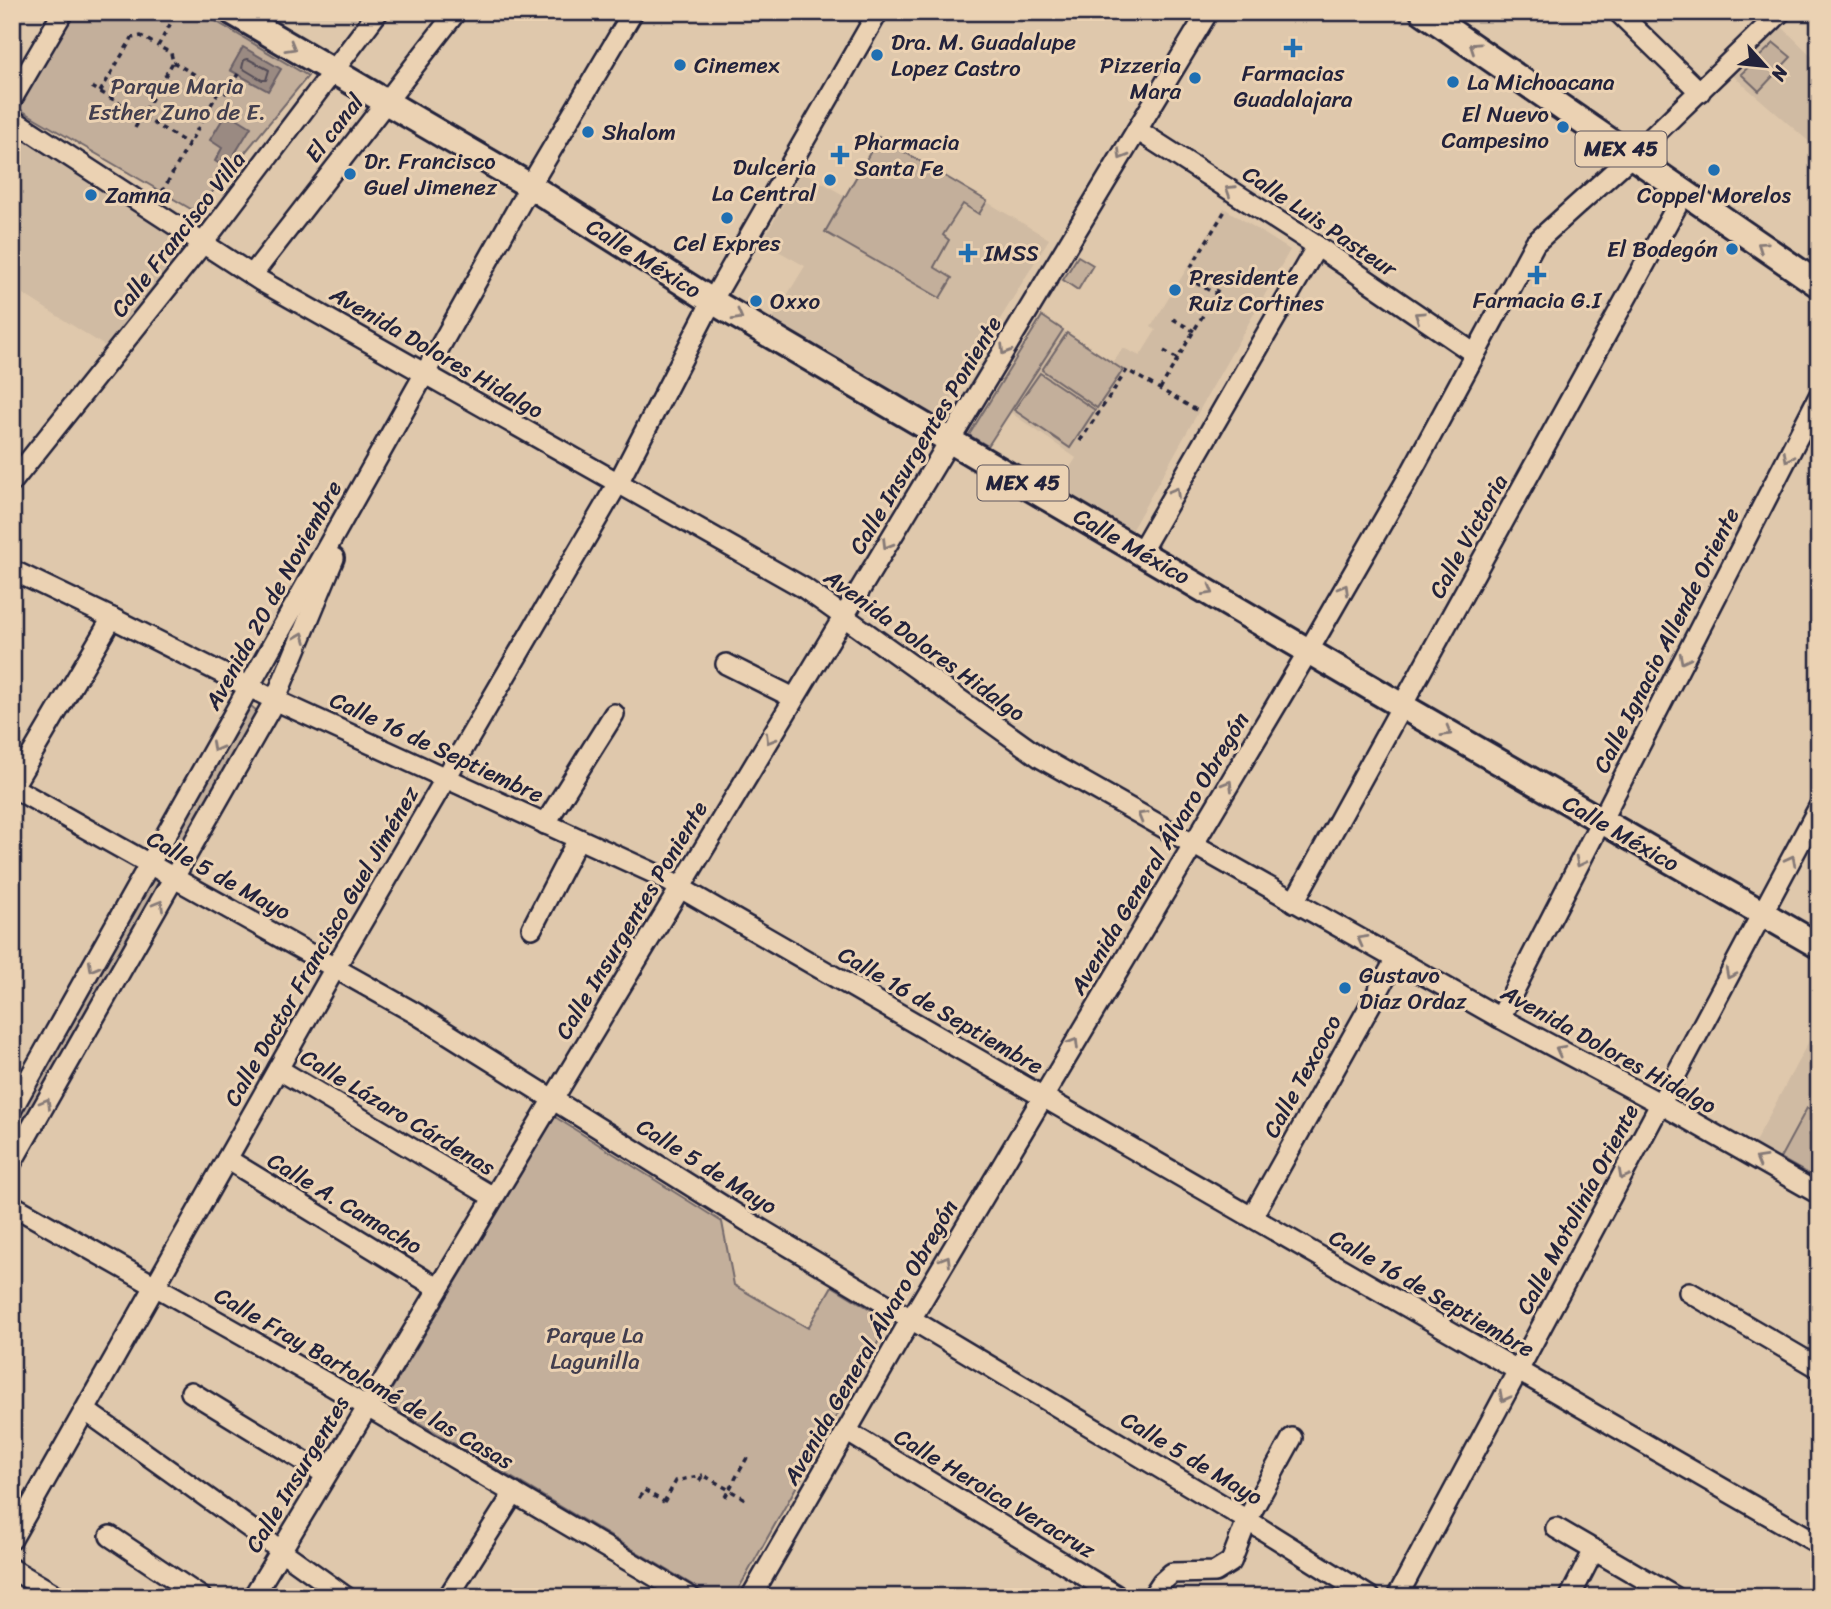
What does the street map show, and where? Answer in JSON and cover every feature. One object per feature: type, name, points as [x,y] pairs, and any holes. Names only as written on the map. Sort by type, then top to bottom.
[{"type":"main road","name":"Calle México","points":[[232,12],[530,186],[712,301],[1402,706],[1819,946]]},
{"type":"main road","name":"MEX 45","points":[[1431,14],[1819,285]]},
{"type":"street","points":[[12,99],[63,12]]},
{"type":"street","name":"Calle Francisco Villa","points":[[12,482],[203,243],[377,12]]},
{"type":"street","name":"El canal","points":[[252,275],[456,12]]},
{"type":"street","points":[[365,482],[530,186],[633,12]]},
{"type":"street","name":"Calle Doctor Francisco Guel Jiménez","points":[[12,1539],[335,968],[618,483],[712,301],[878,12]]},
{"type":"street","name":"Calle Insurgentes Poniente","points":[[493,1197],[1208,12]]},
{"type":"street","points":[[1618,12],[1700,92]]},
{"type":"street","name":"Avenida General Álvaro Obregón","points":[[751,1597],[911,1319],[1309,650],[1412,471],[1535,243],[1700,92],[1781,12]]},
{"type":"street","name":"Avenida Dolores Hidalgo","points":[[12,119],[252,275],[804,588],[1041,758],[1500,1018],[1661,1104],[1819,1194]]},
{"type":"street","name":"Calle Luis Pasteur","points":[[1137,130],[1317,246],[1475,354]]},
{"type":"street","name":"Calle Victoria","points":[[1294,902],[1684,193]]},
{"type":"street","points":[[1141,551],[1317,246]]},
{"type":"street","name":"Calle Ignacio Allende Oriente","points":[[1500,1018],[1819,396]]},
{"type":"street","name":"Avenida 20 de Noviembre","points":[[12,1109],[365,482]]},
{"type":"street","name":"Avenida 20 de Noviembre","points":[[12,1162],[275,700],[365,482]]},
{"type":"street","name":"Calle 16 de Septiembre","points":[[12,570],[275,700],[680,888],[1819,1544]]},
{"type":"street","points":[[12,788],[112,618]]},
{"type":"street","points":[[726,664],[794,698]]},
{"type":"street","points":[[545,824],[614,714]]},
{"type":"street","name":"Calle 5 de Mayo","points":[[12,788],[415,1013],[747,1221],[1247,1520],[1370,1597]]},
{"type":"street","name":"Calle Motolinía Oriente","points":[[1396,1597],[1819,807]]},
{"type":"street","points":[[532,928],[578,839]]},
{"type":"street","name":"Calle Texcoco","points":[[1252,1217],[1396,959]]},
{"type":"street","points":[[61,1024],[84,1036]]},
{"type":"street","name":"Calle Lázaro Cárdenas","points":[[278,1069],[493,1197]]},
{"type":"street","name":"Calle A. Camacho","points":[[227,1159],[438,1288]]},
{"type":"street","name":"Calle Insurgentes","points":[[253,1597],[493,1197]]},
{"type":"street","name":"Calle Fray Bartolomé de las Casas","points":[[12,1205],[366,1406],[690,1597]]},
{"type":"street","points":[[1689,1292],[1819,1368]]},
{"type":"street","points":[[191,1392],[325,1474]]},
{"type":"street","points":[[86,1411],[346,1597]]},
{"type":"street","name":"Calle Heroica Veracruz","points":[[846,1431],[1087,1589],[1119,1597]]},
{"type":"street","points":[[1152,1597],[1172,1573],[1215,1572],[1227,1567],[1234,1557],[1247,1520],[1292,1438]]},
{"type":"street","points":[[448,1597],[514,1493]]},
{"type":"street","points":[[1556,1528],[1675,1597]]},
{"type":"street","points":[[110,1536],[201,1597]]},
{"type":"street","points":[[1570,1597],[1594,1550]]},
{"type":"street","points":[[12,1569],[58,1597]]},
{"type":"path","points":[[158,46],[177,12]]},
{"type":"path","points":[[100,92],[132,38],[141,36],[171,53],[173,62],[135,128]]},
{"type":"path","points":[[173,62],[226,93],[238,74]]},
{"type":"path","points":[[92,87],[189,144]]},
{"type":"path","points":[[162,192],[220,89]]},
{"type":"path","points":[[1202,286],[1206,280],[1189,270],[1226,209]]},
{"type":"path","points":[[1160,389],[1224,279]]},
{"type":"path","points":[[1196,283],[1216,295]]},
{"type":"path","points":[[1173,319],[1194,331]]},
{"type":"path","points":[[1164,351],[1178,359]]},
{"type":"path","points":[[1080,441],[1127,370],[1198,411]]},
{"type":"path","points":[[725,1497],[748,1455]]},
{"type":"path","points":[[699,1481],[703,1475]]},
{"type":"path","points":[[639,1499],[644,1490],[665,1502],[676,1481],[703,1475],[747,1500]]},
{"type":"shaded area","points":[[1781,26],[1819,63],[1819,141],[1814,146],[1731,74]]},
{"type":"shaded area","points":[[12,119],[203,243],[116,353],[12,287]]},
{"type":"shaded area","points":[[802,171],[845,196],[825,232],[937,172],[1049,239],[939,419],[772,320],[805,266],[762,242]]},
{"type":"shaded area","points":[[1224,208],[1290,250],[1131,531],[1058,487],[1076,458],[1010,412],[988,446],[969,435],[1042,316],[1112,363],[1123,348],[1140,356],[1156,330],[1151,327]]},
{"type":"shaded area","points":[[1819,1022],[1819,1180],[1754,1144]]},
{"type":"green space","name":"Parque Maria Esther Zuno de E.","points":[[76,12],[200,12],[308,76],[196,212],[16,107]]},
{"type":"green space","points":[[1774,43],[1791,57],[1759,91],[1741,74]]},
{"type":"green space","points":[[879,137],[987,201],[979,214],[963,204],[943,235],[949,240],[934,267],[952,278],[940,298],[825,232]]},
{"type":"green space","points":[[1078,256],[1093,265],[1078,290],[1063,280]]},
{"type":"green space","points":[[1042,316],[1063,330],[988,446],[969,435]]},
{"type":"green space","points":[[1067,333],[1123,370],[1097,408],[1042,370]]},
{"type":"green space","points":[[1040,373],[1095,410],[1070,448],[1014,410]]},
{"type":"green space","points":[[251,706],[257,711],[12,1144],[12,1122]]},
{"type":"green space","points":[[1807,1108],[1819,1114],[1819,1120],[1810,1135],[1819,1140],[1819,1180],[1780,1158]]},
{"type":"green space","name":"Parque La Lagunilla","points":[[555,1117],[722,1222],[734,1285],[808,1328],[832,1286],[890,1321],[734,1597],[713,1597],[384,1402]]},
{"type":"water","points":[[243,47],[281,69],[268,91],[230,70]]},
{"type":"water","points":[[227,112],[251,127],[226,168],[215,161],[222,148],[210,140]]},
{"type":"place","name":"Farmacias Guadalajara","points":[[1293,48]]},
{"type":"place","name":"Dra. M. Guadalupe Lopez Castro","points":[[877,55]]},
{"type":"place","name":"Cinemex","points":[[680,65]]},
{"type":"place","name":"Pizzeria Mara","points":[[1195,78]]},
{"type":"place","name":"La Michoacana","points":[[1453,82]]},
{"type":"place","name":"El Nuevo Campesino","points":[[1563,127]]},
{"type":"place","name":"Shalom","points":[[588,132]]},
{"type":"place","name":"Pharmacia Santa Fe","points":[[840,155]]},
{"type":"place","name":"Coppel Morelos","points":[[1714,170]]},
{"type":"place","name":"Dr. Francisco Guel Jimenez","points":[[350,174]]},
{"type":"place","name":"Dulceria La Central","points":[[830,180]]},
{"type":"place","name":"Zamna","points":[[91,195]]},
{"type":"place","name":"Cel Expres","points":[[727,218]]},
{"type":"place","name":"El Bodegón","points":[[1732,249]]},
{"type":"place","name":"IMSS","points":[[968,253]]},
{"type":"place","name":"Farmacia G.I","points":[[1537,275]]},
{"type":"place","name":"Presidente Ruiz Cortines","points":[[1175,290]]},
{"type":"place","name":"Oxxo","points":[[756,301]]},
{"type":"place","name":"Gustavo Diaz Ordaz","points":[[1345,988]]}]
